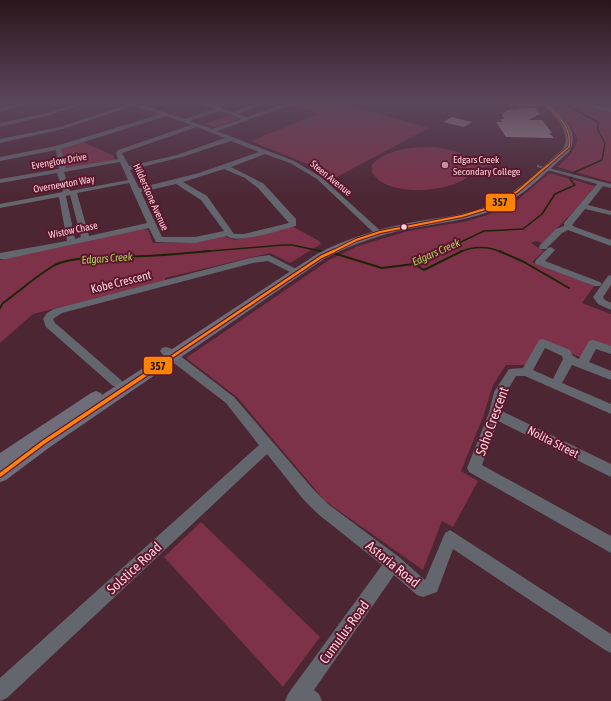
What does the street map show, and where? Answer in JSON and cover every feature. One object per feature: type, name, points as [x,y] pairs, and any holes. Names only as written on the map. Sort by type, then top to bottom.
[{"type":"main road","points":[[0,462],[39,434],[117,383],[174,357],[293,270],[338,245],[377,231],[447,220],[485,210],[509,198],[544,167],[560,148],[564,140],[562,133]]},
{"type":"main road","points":[[0,475],[44,442],[174,357],[315,258]]},
{"type":"street","points":[[0,141],[39,133]]},
{"type":"street","points":[[0,159],[57,148],[108,133]]},
{"type":"street","name":"Hilderstone Avenue","points":[[177,133],[119,152],[157,239],[195,240],[228,233]]},
{"type":"street","name":"Steen Avenue","points":[[218,133],[266,151],[311,172],[377,231]]},
{"type":"street","points":[[76,136],[85,140]]},
{"type":"street","points":[[126,169],[168,159],[212,146],[232,138]]},
{"type":"street","points":[[57,148],[60,150],[62,171],[67,193],[71,242]]},
{"type":"street","points":[[136,191],[178,182],[225,167],[266,151]]},
{"type":"street","name":"Evenglow Drive","points":[[0,181],[122,160]]},
{"type":"street","points":[[178,182],[204,198],[228,233],[232,236],[239,237],[290,225],[294,222],[261,186],[247,177],[225,167]]},
{"type":"street","points":[[544,167],[611,186]]},
{"type":"street","name":"Overnewton Way","points":[[0,206],[131,181]]},
{"type":"street","points":[[568,227],[568,222],[602,183]]},
{"type":"street","points":[[67,193],[86,239]]},
{"type":"street","points":[[583,206],[611,213]]},
{"type":"street","name":"Wistow Chase","points":[[0,256],[6,256],[151,225]]},
{"type":"street","points":[[597,284],[539,262],[559,230],[568,227],[611,243]]},
{"type":"street","name":"Kobe Crescent","points":[[117,383],[50,325],[48,319],[51,315],[58,311],[253,260],[269,258],[293,270]]},
{"type":"street","points":[[611,278],[598,297],[601,302],[611,306]]},
{"type":"street","points":[[611,376],[569,360],[566,353],[543,343],[526,372],[611,409]]},
{"type":"street","points":[[582,364],[593,344],[611,350]]},
{"type":"street","name":"Astoria Road","points":[[174,357],[230,400],[308,494],[323,509],[393,563],[423,589],[431,586],[450,538],[611,644]]},
{"type":"street","points":[[555,385],[569,360]]},
{"type":"street","name":"Soho Crescent","points":[[526,372],[513,372],[500,392],[495,413],[474,468],[611,546]]},
{"type":"street","name":"Nolita Street","points":[[495,413],[611,471]]},
{"type":"street","name":"Solstice Road","points":[[0,691],[268,445]]},
{"type":"street","name":"Cumulus Road","points":[[303,698],[393,563]]},
{"type":"shaded area","points":[[272,133],[420,133],[331,180],[305,163],[251,141]]},
{"type":"shaded area","points":[[574,133],[611,133],[611,182],[557,167],[573,151],[578,138]]},
{"type":"shaded area","points":[[82,142],[113,155],[115,160],[65,168],[61,149]]},
{"type":"shaded area","points":[[422,147],[451,150],[465,156],[474,166],[486,163],[492,165],[476,169],[457,183],[424,190],[411,190],[388,185],[378,180],[372,172],[372,165],[382,156],[402,149]]},
{"type":"shaded area","points":[[549,173],[595,186],[575,210],[542,243],[536,241],[531,243],[544,251],[532,262],[594,286],[582,303],[611,314],[611,348],[598,343],[582,358],[543,341],[526,365],[506,365],[493,385],[483,417],[461,471],[478,481],[453,527],[442,521],[423,570],[325,501],[237,397],[186,358],[329,260],[358,246],[408,231],[468,221],[493,213],[514,203]]},
{"type":"shaded area","points":[[292,226],[319,241],[321,244],[290,263],[270,253],[165,278],[165,281],[33,314],[0,343],[0,260],[143,229],[148,230],[153,243],[190,242],[223,236],[235,240]]},
{"type":"shaded area","points":[[201,522],[320,637],[283,687],[164,557]]},
{"type":"building","points":[[503,133],[552,133],[549,133],[554,138],[506,137]]},
{"type":"waterway","name":"Edgars Creek","points":[[440,252],[484,231],[523,229],[542,214],[555,194],[575,185],[570,179],[575,172],[602,160],[605,143],[599,133]]},
{"type":"waterway","name":"Edgars Creek","points":[[208,251],[292,245],[325,252]]},
{"type":"waterway","points":[[460,252],[480,248],[501,252]]},
{"type":"waterway","name":"Edgars Creek","points":[[0,308],[3,303],[42,273],[55,265],[64,262],[87,258],[154,256],[208,251]]},
{"type":"waterway","name":"Edgars Creek","points":[[198,252],[208,251]]},
{"type":"waterway","name":"Edgars Creek","points":[[321,251],[326,252]]},
{"type":"waterway","name":"Edgars Creek","points":[[414,264],[442,251]]},
{"type":"waterway","points":[[499,251],[524,262],[569,288]]},
{"type":"waterway","points":[[414,264],[424,270],[460,252]]},
{"type":"waterway","name":"Edgars Creek","points":[[333,253],[382,268],[414,264]]},
{"type":"transit line","name":"357","points":[[0,475],[44,442],[321,257],[356,240],[380,232],[462,216],[495,206],[518,191],[569,147],[570,140],[568,133]]},
{"type":"place","name":"Edgars Creek Secondary College","points":[[445,165]]}]
